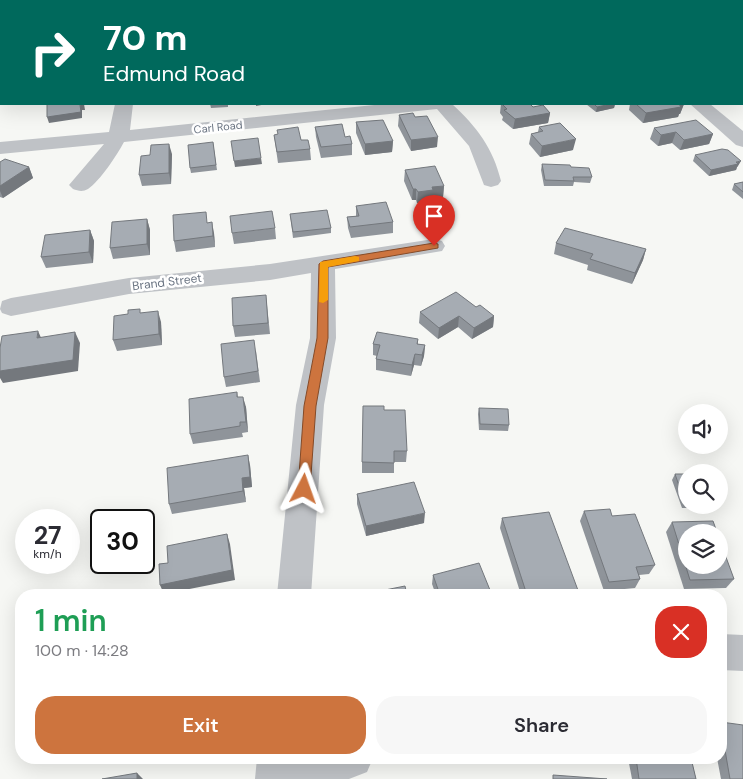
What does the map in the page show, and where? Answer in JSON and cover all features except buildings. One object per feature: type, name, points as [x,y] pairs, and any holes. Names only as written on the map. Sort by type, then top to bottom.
[{"type":"street","points":[[80,184],[119,138],[124,105]]},
{"type":"street","name":"Carl Road","points":[[0,148],[119,138],[426,105]]},
{"type":"street","points":[[443,105],[477,138],[487,163],[491,181]]},
{"type":"street","points":[[700,105],[743,141]]},
{"type":"street","name":"Brand Street","points":[[11,307],[130,286],[323,264],[434,246]]},
{"type":"street","points":[[295,589],[310,406],[323,338],[323,264]]},
{"type":"street","points":[[727,652],[743,653]]},
{"type":"street","points":[[275,779],[276,764]]},
{"type":"street","points":[[292,779],[336,764]]},
{"type":"slow traffic","points":[[323,300],[323,264],[355,259]]},
{"type":"route","points":[[304,489],[310,406],[323,338],[323,264],[434,246]]}]
